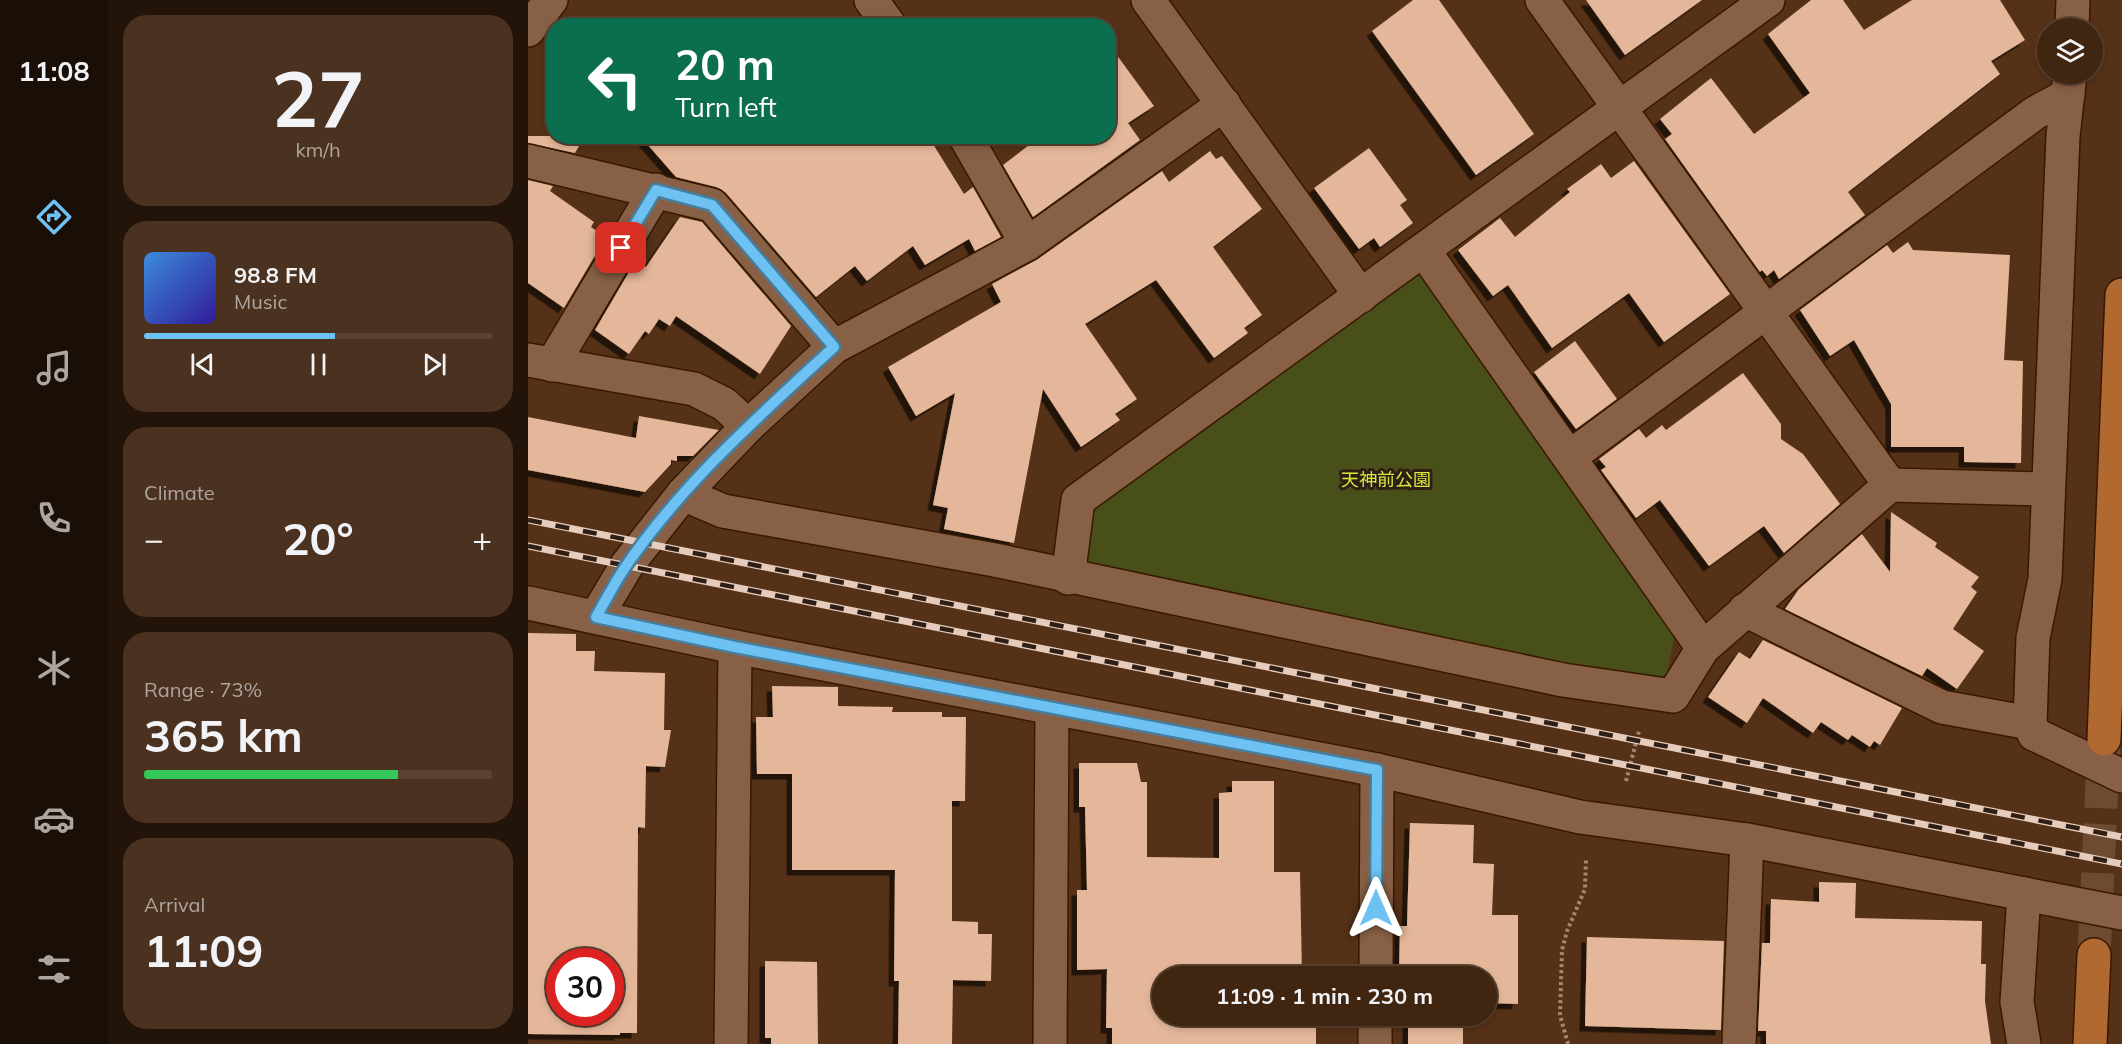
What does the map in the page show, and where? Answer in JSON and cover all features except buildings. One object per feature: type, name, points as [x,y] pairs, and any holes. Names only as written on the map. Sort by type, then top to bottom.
[{"type":"main road","points":[[2104,739],[2122,295]]},
{"type":"main road","points":[[2090,1044],[2094,955]]},
{"type":"street","points":[[528,30],[551,0]]},
{"type":"street","points":[[871,0],[884,18]]},
{"type":"street","points":[[1148,0],[1361,296]]},
{"type":"street","points":[[1542,0],[1768,311],[1890,486]]},
{"type":"street","points":[[1068,578],[1078,500],[1768,0]]},
{"type":"street","points":[[2072,18],[2073,0]]},
{"type":"street","points":[[1571,456],[2035,113],[2069,84]]},
{"type":"street","points":[[2069,84],[2063,147],[2045,579],[2033,638],[2030,723],[2034,734],[2122,776]]},
{"type":"street","points":[[596,617],[627,565],[683,494],[748,426],[834,347],[1027,244],[1224,104]]},
{"type":"street","points":[[970,144],[1027,244]]},
{"type":"street","points":[[528,161],[712,205],[834,347]]},
{"type":"street","points":[[656,190],[540,362],[694,389],[724,404],[748,426]]},
{"type":"street","points":[[1424,251],[1571,456],[1703,648]]},
{"type":"street","points":[[683,494],[723,511],[995,560],[1068,578],[1563,680],[1673,696],[1703,648],[1890,486],[2048,489]]},
{"type":"street","points":[[528,603],[735,647],[1377,770],[1607,821],[1747,840],[2122,913]]},
{"type":"street","points":[[1745,610],[1942,708],[2030,723]]},
{"type":"street","points":[[731,1044],[735,647]]},
{"type":"street","points":[[1050,1044],[1052,708]]},
{"type":"street","points":[[1376,966],[1377,770]]},
{"type":"street","points":[[1739,1044],[1747,840]]},
{"type":"street","points":[[2024,894],[2017,1002],[2024,1044]]},
{"type":"street","points":[[1375,1026],[1375,1044]]},
{"type":"path","points":[[1568,1044],[1560,1015],[1562,950],[1567,931],[1585,889],[1586,857],[1607,821],[1650,692]]},
{"type":"green space","name":"天神前公園","points":[[1421,274],[1675,633],[1667,673],[1655,681],[1090,571],[1083,559],[1091,509]]},
{"type":"tunnel","points":[[2094,955],[2104,741]]},
{"type":"railway","points":[[528,520],[2122,837]]},
{"type":"railway","points":[[528,546],[2122,864]]},
{"type":"route","points":[[621,248],[656,190],[712,205],[834,347],[748,426],[683,494],[627,565],[596,617],[735,647],[1377,770],[1376,908]]}]
